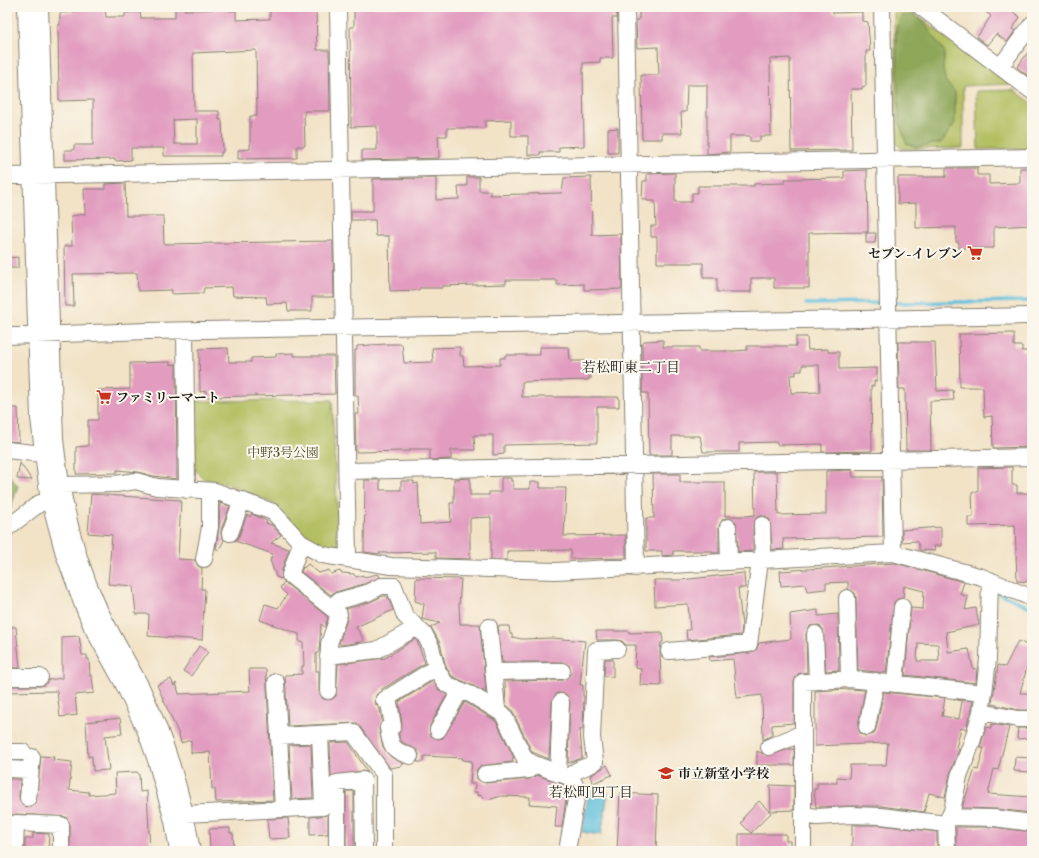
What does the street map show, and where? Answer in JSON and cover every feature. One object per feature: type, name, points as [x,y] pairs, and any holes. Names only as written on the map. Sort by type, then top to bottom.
[{"type":"street","points":[[26,7],[38,176],[52,334],[55,439],[60,485],[72,534],[99,609],[141,688],[164,739],[181,793],[192,851]]},
{"type":"street","points":[[40,7],[36,335],[42,454],[50,501],[64,554],[92,627],[124,685],[146,732],[156,760],[173,821],[178,851]]},
{"type":"street","points":[[338,7],[348,559]]},
{"type":"street","points":[[626,7],[636,568]]},
{"type":"street","points":[[882,7],[893,553]]},
{"type":"street","points":[[921,7],[1032,91]]},
{"type":"street","points":[[1000,67],[1032,24]]},
{"type":"street","points":[[7,176],[1032,157]]},
{"type":"street","points":[[7,336],[185,331],[1032,316]]},
{"type":"street","points":[[185,331],[187,490]]},
{"type":"street","points":[[7,450],[42,454]]},
{"type":"street","points":[[347,471],[1032,457]]},
{"type":"street","points":[[60,485],[116,484],[136,481],[157,487],[210,491],[242,500],[273,512],[301,543],[323,555],[391,566],[532,570],[636,568],[729,562],[761,565],[893,553],[1032,598]]},
{"type":"street","points":[[204,559],[210,527],[210,491]]},
{"type":"street","points":[[230,533],[242,500]]},
{"type":"street","points":[[7,528],[40,504],[50,501]]},
{"type":"street","points":[[677,646],[748,644],[761,565],[762,526]]},
{"type":"street","points":[[728,527],[729,562]]},
{"type":"street","points":[[301,543],[290,575],[340,614],[329,644],[328,691]]},
{"type":"street","points":[[947,851],[948,820],[959,776],[972,742],[984,693],[988,659],[989,584]]},
{"type":"street","points":[[338,601],[381,586],[394,586],[405,616],[426,635],[437,667],[446,684],[472,695],[497,709],[503,714],[507,721],[525,759],[534,764],[564,775],[576,787],[576,799],[567,851]]},
{"type":"street","points":[[847,598],[849,679]]},
{"type":"street","points":[[895,683],[902,607]]},
{"type":"street","points":[[328,656],[377,650],[417,627]]},
{"type":"street","points":[[489,627],[497,709]]},
{"type":"street","points":[[815,634],[817,681]]},
{"type":"street","points":[[564,775],[576,769],[590,766],[595,762],[587,737],[596,644],[617,649]]},
{"type":"street","points":[[410,756],[394,750],[391,744],[388,728],[393,726],[386,698],[437,667]]},
{"type":"street","points":[[493,672],[562,671]]},
{"type":"street","points":[[7,677],[40,677]]},
{"type":"street","points":[[803,851],[803,682],[849,679],[895,683],[901,686],[984,693]]},
{"type":"street","points":[[867,727],[876,681]]},
{"type":"street","points":[[276,682],[283,809]]},
{"type":"street","points":[[438,730],[460,691]]},
{"type":"street","points":[[561,702],[564,775]]},
{"type":"street","points":[[980,712],[1018,719],[1032,719]]},
{"type":"street","points":[[279,736],[353,732],[382,772],[384,851]]},
{"type":"street","points":[[769,747],[785,746],[803,733]]},
{"type":"street","points":[[186,814],[323,807],[320,734]]},
{"type":"street","points":[[7,752],[28,760]]},
{"type":"street","points":[[7,769],[28,760]]},
{"type":"street","points":[[28,760],[28,798]]},
{"type":"street","points":[[485,774],[530,770],[534,764]]},
{"type":"street","points":[[337,851],[337,783],[363,780],[364,851]]},
{"type":"street","points":[[803,815],[817,817],[849,815],[881,816],[948,820],[994,818],[1032,822]]},
{"type":"street","points":[[15,851],[16,823],[61,825],[61,851]]},
{"type":"green space","points":[[895,7],[905,7],[1012,84],[963,86],[963,148],[903,149],[896,144]]},
{"type":"green space","points":[[913,15],[925,24],[945,52],[943,69],[946,82],[955,92],[955,123],[941,143],[916,147],[906,143],[899,121],[896,30],[901,16]]},
{"type":"green space","points":[[1014,90],[1032,103],[1032,149],[978,149],[976,91]]},
{"type":"green space","name":"中野3号公園","points":[[332,400],[339,551],[325,549],[303,534],[274,504],[228,484],[204,479],[195,470],[195,401]]},
{"type":"green space","points":[[7,473],[18,486],[11,508],[7,510]]},
{"type":"water","points":[[589,790],[608,793],[601,835],[582,832]]},
{"type":"building","points":[[74,7],[105,7],[106,17],[125,17],[125,13],[140,12],[141,18],[175,18],[175,7],[184,7],[184,10],[229,9],[230,11],[236,11],[236,20],[270,19],[270,7],[316,7],[317,50],[329,50],[330,111],[304,111],[305,146],[297,146],[297,158],[238,159],[238,150],[250,149],[250,116],[257,116],[256,50],[193,53],[194,111],[219,111],[219,120],[222,120],[223,152],[221,152],[221,156],[164,156],[164,148],[131,148],[131,160],[65,160],[65,150],[74,150],[74,145],[93,145],[93,100],[59,101],[58,25],[60,25],[60,13],[74,12]],"holes":[[[197,119],[197,144],[174,144],[173,120]]]},
{"type":"building","points":[[354,7],[617,8],[617,18],[612,18],[613,58],[600,58],[600,62],[583,63],[584,146],[559,147],[559,152],[540,152],[540,155],[528,155],[528,136],[511,136],[511,120],[485,121],[485,128],[447,128],[447,136],[438,136],[439,158],[362,160],[362,150],[377,150],[377,126],[351,127],[350,27],[354,27]]},
{"type":"building","points":[[639,7],[833,7],[833,13],[862,12],[862,21],[868,22],[870,51],[866,51],[866,86],[862,87],[862,89],[851,89],[852,150],[791,151],[790,58],[770,59],[771,136],[760,136],[760,141],[750,141],[750,136],[730,136],[730,152],[707,154],[707,85],[687,85],[686,112],[681,112],[682,133],[662,133],[662,139],[642,139],[641,75],[659,75],[658,47],[637,48],[636,20],[639,20]]},
{"type":"building","points":[[979,7],[1006,7],[1020,17],[1012,29],[1015,31],[1007,42],[996,34],[987,45],[977,37],[991,16]]},
{"type":"building","points":[[1032,47],[1032,79],[1017,67]]},
{"type":"building","points":[[618,128],[618,153],[608,153],[608,129]]},
{"type":"building","points":[[946,168],[977,168],[977,175],[989,175],[989,184],[1020,183],[1020,168],[1032,168],[1032,225],[994,227],[994,248],[959,248],[959,242],[956,242],[956,227],[916,228],[916,203],[898,204],[898,177],[946,177]]},
{"type":"building","points":[[867,170],[868,232],[809,233],[809,288],[774,288],[774,278],[751,278],[751,292],[717,292],[717,278],[703,278],[703,263],[657,263],[657,237],[651,237],[651,226],[656,226],[655,201],[647,201],[647,199],[642,199],[643,181],[647,181],[647,174],[675,173],[675,202],[692,202],[692,193],[698,193],[698,186],[754,186],[754,184],[785,183],[785,179],[844,178],[844,171]]},
{"type":"building","points":[[467,177],[479,177],[479,191],[490,191],[490,195],[562,193],[564,178],[591,177],[592,235],[621,234],[622,289],[584,290],[584,284],[557,285],[557,280],[506,280],[506,284],[442,286],[442,288],[419,288],[419,290],[390,291],[389,236],[376,236],[375,220],[351,220],[351,211],[373,211],[373,179],[436,178],[436,200],[459,199],[458,186],[467,186]]},
{"type":"building","points":[[125,183],[126,216],[163,216],[164,244],[333,241],[334,297],[312,297],[312,311],[288,311],[287,303],[267,304],[266,297],[233,296],[232,287],[204,288],[203,293],[172,294],[172,290],[138,291],[137,273],[73,274],[74,306],[65,306],[64,246],[72,246],[71,216],[85,214],[84,189],[105,189],[105,184]]},
{"type":"building","points":[[866,233],[876,233],[875,243],[866,243]]},
{"type":"building","points":[[18,257],[18,268],[7,268],[7,258]]},
{"type":"building","points":[[1014,333],[1014,346],[1022,346],[1022,351],[1032,351],[1032,447],[993,448],[992,416],[984,417],[983,387],[960,387],[959,334]]},
{"type":"building","points":[[796,337],[807,337],[808,350],[828,349],[828,352],[839,352],[839,369],[877,368],[877,381],[874,381],[874,386],[871,386],[872,451],[822,452],[822,444],[777,445],[777,442],[739,443],[739,452],[703,452],[700,436],[672,436],[672,455],[649,455],[648,393],[642,393],[642,344],[644,341],[663,340],[663,347],[699,347],[699,351],[747,350],[747,346],[796,346]],"holes":[[[802,365],[819,365],[820,392],[791,393],[790,375],[796,375],[796,371],[802,371]]]},
{"type":"building","points":[[898,342],[935,342],[937,391],[953,390],[954,400],[930,401],[931,450],[906,450],[905,389],[899,389]]},
{"type":"building","points":[[402,344],[404,363],[433,362],[432,348],[460,347],[460,356],[463,356],[464,366],[500,365],[500,358],[505,358],[505,355],[540,355],[540,347],[569,347],[570,361],[592,361],[591,378],[588,378],[588,380],[522,382],[522,397],[619,397],[619,407],[597,407],[597,443],[504,445],[504,454],[493,455],[493,435],[474,435],[475,450],[451,450],[451,459],[430,460],[430,449],[356,452],[355,414],[359,414],[358,396],[355,396],[355,350],[357,350],[357,346]]},
{"type":"building","points":[[228,348],[229,362],[251,362],[251,358],[276,357],[276,354],[294,353],[294,356],[334,356],[335,394],[206,397],[206,391],[200,392],[199,349]]},
{"type":"building","points":[[170,362],[170,365],[176,364],[177,479],[117,470],[117,473],[76,474],[76,447],[88,446],[88,420],[98,420],[98,390],[130,389],[130,363]]},
{"type":"building","points":[[7,408],[18,408],[19,442],[7,441]]},
{"type":"building","points":[[20,463],[32,480],[17,479]]},
{"type":"building","points":[[1012,467],[1012,485],[1017,485],[1017,493],[1032,493],[1032,582],[1017,581],[1015,525],[968,526],[968,517],[973,517],[972,492],[978,492],[978,468]]},
{"type":"building","points":[[852,470],[853,477],[882,477],[883,537],[783,539],[784,549],[772,550],[770,520],[766,516],[761,516],[757,517],[753,525],[753,551],[738,552],[736,522],[732,518],[727,518],[723,519],[719,527],[719,553],[712,553],[712,551],[673,551],[673,555],[662,556],[662,551],[646,551],[646,518],[654,518],[653,474],[680,474],[680,482],[725,482],[725,516],[746,516],[755,515],[754,472],[777,472],[778,515],[826,514],[826,471]]},
{"type":"building","points":[[470,478],[470,495],[489,495],[489,492],[501,492],[501,478],[511,478],[511,481],[513,481],[513,489],[530,489],[530,482],[540,482],[540,488],[566,488],[564,536],[626,535],[626,558],[571,559],[571,550],[507,551],[507,560],[491,560],[491,517],[471,518],[470,520],[470,559],[436,558],[436,552],[379,554],[364,552],[365,480],[380,480],[380,490],[401,490],[401,481],[414,481],[414,484],[418,483],[420,524],[451,522],[450,503],[454,503],[454,479]]},
{"type":"building","points":[[91,494],[181,500],[178,559],[195,560],[198,566],[202,568],[201,589],[205,589],[202,640],[148,636],[149,614],[136,614],[133,586],[108,584],[112,535],[88,533]]},
{"type":"building","points":[[220,503],[230,506],[221,530],[221,535],[224,540],[219,550],[216,549]]},
{"type":"building","points":[[252,514],[267,521],[266,523],[272,525],[281,535],[271,543],[289,549],[281,572],[282,579],[276,577],[270,560],[273,554],[235,541],[239,536],[247,515],[250,517]]},
{"type":"building","points":[[941,527],[941,546],[934,546],[935,551],[919,550],[919,545],[916,541],[902,542],[902,530]]},
{"type":"building","points":[[895,563],[964,582],[960,594],[968,597],[965,610],[976,608],[979,625],[946,632],[948,652],[969,649],[973,669],[977,669],[976,683],[905,675],[911,608],[923,609],[924,591],[904,586],[903,598],[894,602],[886,673],[858,670],[856,598],[855,593],[848,589],[848,582],[826,583],[826,589],[807,591],[805,584],[781,586],[780,571]],"holes":[[[918,643],[938,644],[939,661],[917,661]]]},
{"type":"building","points":[[308,564],[319,573],[329,570],[331,574],[340,571],[341,573],[354,574],[356,577],[378,574],[380,577],[364,584],[335,592],[331,595],[301,572],[303,567],[304,568]]},
{"type":"building","points":[[744,573],[745,588],[738,588],[742,626],[741,635],[687,640],[686,630],[690,630],[688,604],[655,606],[654,580],[681,580]]},
{"type":"building","points":[[416,578],[461,579],[459,606],[460,624],[480,624],[486,692],[452,676],[446,667],[440,643],[431,627],[440,623],[422,619],[424,604],[415,601]]},
{"type":"building","points":[[284,582],[328,617],[325,627],[321,624],[319,652],[316,654],[316,671],[319,671],[319,691],[323,699],[332,699],[336,696],[338,664],[385,658],[415,639],[417,641],[425,663],[382,689],[376,695],[375,700],[376,705],[380,709],[382,721],[379,729],[383,747],[391,757],[404,764],[401,766],[390,768],[357,723],[288,726],[285,675],[302,674],[302,666],[304,666],[303,642],[299,642],[299,634],[260,620],[265,604],[278,608],[287,595],[280,588]]},
{"type":"building","points":[[383,596],[387,596],[393,610],[356,627],[364,640],[361,642],[341,645],[339,643],[348,617],[346,609],[370,602]]},
{"type":"building","points":[[818,610],[818,616],[838,614],[839,670],[826,671],[823,629],[819,625],[810,626],[806,634],[807,672],[798,674],[794,682],[794,723],[772,725],[772,735],[763,740],[762,695],[737,698],[733,659],[710,661],[709,657],[750,653],[757,649],[759,643],[791,639],[790,614]]},
{"type":"building","points":[[498,626],[509,626],[512,637],[522,639],[552,638],[585,641],[580,685],[583,685],[584,696],[583,729],[580,729],[582,758],[568,763],[570,702],[566,694],[557,693],[552,701],[549,759],[532,752],[512,710],[506,705],[505,681],[563,680],[570,675],[570,666],[562,662],[502,662]]},
{"type":"building","points":[[7,627],[16,627],[20,668],[7,668]]},
{"type":"building","points":[[596,631],[629,631],[629,633],[662,632],[663,642],[661,643],[660,651],[661,686],[640,685],[641,669],[635,668],[636,645],[626,645],[622,641],[617,640],[597,640]]},
{"type":"building","points":[[79,636],[82,655],[87,655],[87,659],[89,659],[90,676],[92,676],[94,693],[75,695],[77,715],[60,717],[57,691],[7,692],[7,686],[40,686],[45,685],[49,680],[62,678],[62,637]]},
{"type":"building","points":[[1018,641],[1032,647],[1032,669],[1027,667],[1020,693],[1032,693],[1032,710],[1019,710],[992,704],[998,665],[1005,667]]},
{"type":"building","points":[[199,646],[208,652],[191,676],[183,671]]},
{"type":"building","points":[[605,659],[613,659],[613,677],[604,676]]},
{"type":"building","points":[[249,669],[266,669],[273,800],[216,802],[215,789],[212,789],[210,752],[191,753],[191,740],[181,743],[179,735],[157,685],[171,679],[174,686],[176,683],[179,694],[250,691]]},
{"type":"building","points":[[433,681],[438,689],[447,695],[430,725],[430,735],[438,739],[443,738],[465,702],[496,721],[514,758],[512,758],[513,762],[480,766],[476,770],[477,779],[486,783],[530,779],[537,775],[564,785],[566,789],[566,798],[562,827],[555,827],[557,806],[529,804],[530,797],[502,796],[491,799],[482,798],[482,796],[477,795],[477,792],[474,792],[475,784],[470,784],[472,761],[462,760],[463,758],[424,756],[423,762],[417,762],[419,755],[417,750],[402,742],[399,737],[402,725],[399,702]]},
{"type":"building","points":[[849,689],[865,690],[858,726],[860,734],[866,736],[874,734],[884,692],[945,698],[942,716],[959,719],[962,701],[954,699],[973,701],[966,729],[961,728],[956,748],[959,749],[950,774],[945,797],[929,793],[924,812],[881,806],[816,807],[814,789],[817,789],[817,783],[837,783],[837,777],[849,778],[850,765],[886,765],[888,743],[815,746],[815,691]]},
{"type":"building","points":[[120,718],[122,734],[105,736],[109,770],[93,771],[92,756],[88,757],[86,722]]},
{"type":"building","points":[[992,724],[1009,727],[998,770],[994,769],[988,794],[1032,797],[1032,813],[995,809],[962,808],[975,769],[978,770],[984,748],[980,748],[986,727],[991,728]]},
{"type":"building","points":[[1018,728],[1032,728],[1032,738],[1017,739]]},
{"type":"building","points":[[348,742],[368,772],[362,771],[331,776],[330,743]]},
{"type":"building","points":[[311,744],[313,798],[292,799],[289,745]]},
{"type":"building","points":[[789,749],[794,749],[794,765],[757,765],[757,751],[768,756]]},
{"type":"building","points":[[41,756],[54,757],[53,760],[72,762],[69,790],[89,792],[89,795],[116,793],[115,773],[137,772],[139,774],[140,792],[147,791],[150,851],[70,851],[70,825],[66,817],[16,814],[7,817],[9,779],[20,779],[19,797],[22,805],[27,807],[36,803]]},
{"type":"building","points":[[1015,757],[1032,758],[1032,772],[1014,771]]},
{"type":"building","points":[[607,765],[612,775],[593,783],[590,776]]},
{"type":"building","points":[[770,785],[794,786],[794,810],[771,811]]},
{"type":"building","points":[[346,791],[354,791],[354,851],[346,851]]},
{"type":"building","points":[[620,793],[658,795],[656,851],[617,851]]},
{"type":"building","points":[[759,801],[771,813],[751,833],[741,823],[744,820],[743,818]]},
{"type":"building","points":[[328,815],[328,834],[310,835],[310,817]]},
{"type":"building","points":[[288,818],[290,838],[269,839],[267,819]]},
{"type":"building","points":[[852,825],[880,825],[937,832],[937,851],[852,851]]},
{"type":"building","points":[[956,827],[993,827],[1032,832],[1032,851],[1010,851],[1010,849],[992,847],[992,851],[956,851]]},
{"type":"building","points":[[230,828],[230,833],[233,833],[234,851],[210,851],[209,829]]},
{"type":"building","points":[[33,833],[49,834],[48,851],[25,851],[25,839],[33,838]]},
{"type":"building","points":[[739,834],[786,834],[786,841],[790,841],[790,851],[739,850]]},
{"type":"waterway","points":[[893,303],[1032,301]]},
{"type":"waterway","points":[[806,304],[885,303]]},
{"type":"waterway","points":[[994,591],[1032,608]]},
{"type":"place","name":"セブン-イレブン","points":[[975,253]]},
{"type":"place","name":"ファミリーマート","points":[[104,397]]},
{"type":"place","name":"市立新堂小学校","points":[[666,773]]},
{"type":"district","name":"若松町東二丁目","points":[[631,367]]},
{"type":"district","name":"若松町四丁目","points":[[591,792]]}]
